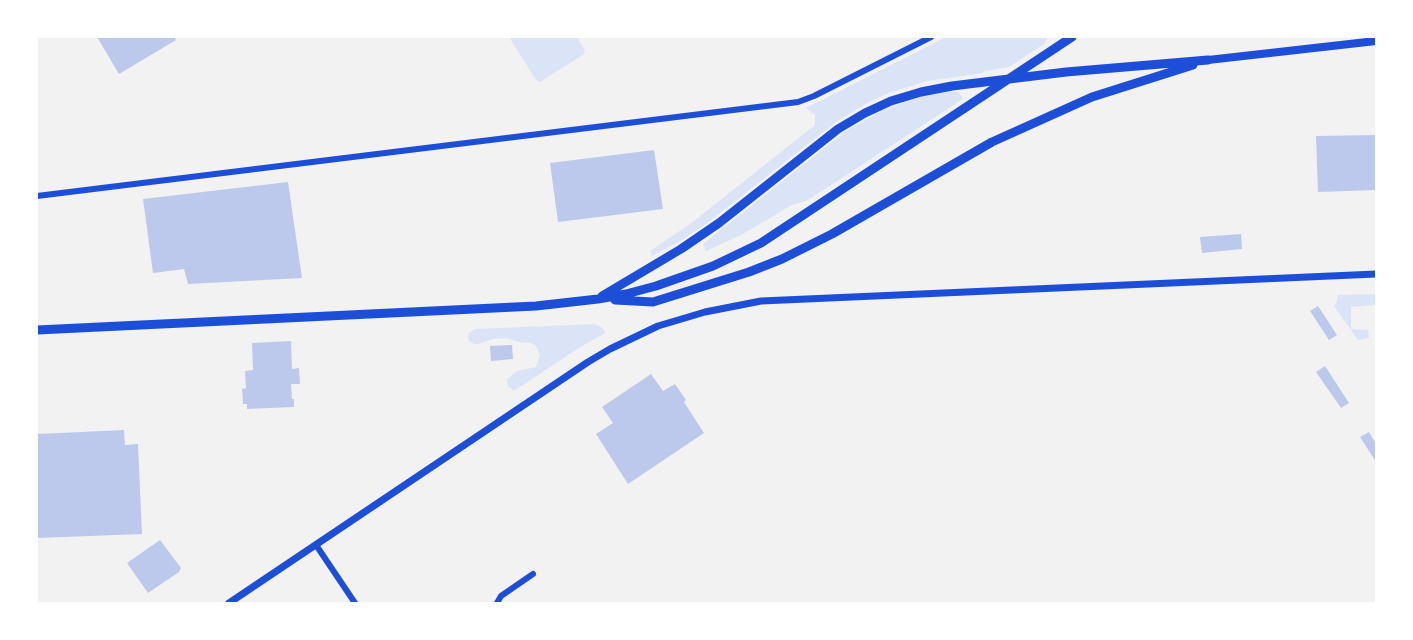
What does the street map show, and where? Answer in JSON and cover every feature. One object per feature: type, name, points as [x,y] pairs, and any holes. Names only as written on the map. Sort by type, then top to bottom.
[{"type":"main road","points":[[37,330],[516,307],[626,294],[713,266],[761,243],[1072,37]]},
{"type":"main road","points":[[598,299],[719,223],[847,124],[891,101],[953,86],[1066,72],[1208,60],[1376,41]]},
{"type":"main road","points":[[598,299],[653,302],[749,272],[832,234],[992,142],[1092,97],[1208,60]]},
{"type":"street","points":[[37,196],[798,102],[931,37]]},
{"type":"street","points":[[229,603],[565,376],[610,349],[670,322],[761,301],[1376,274]]},
{"type":"street","points":[[316,545],[355,603]]},
{"type":"street","points":[[497,603],[501,596],[533,574]]},
{"type":"shaded area","points":[[509,37],[577,37],[585,50],[584,54],[540,82],[536,80]]},
{"type":"shaded area","points":[[946,37],[1048,37],[1044,44],[1009,67],[927,81],[869,102],[836,122],[706,224],[652,256],[650,251],[690,224],[815,125],[815,115],[806,108]]},
{"type":"shaded area","points":[[959,92],[963,99],[808,200],[792,205],[741,235],[706,251],[703,244],[846,131],[881,111],[929,94]]},
{"type":"shaded area","points":[[1376,294],[1376,305],[1351,307],[1351,329],[1368,330],[1369,338],[1358,340],[1334,306],[1338,295]]},
{"type":"shaded area","points":[[595,324],[603,328],[605,333],[514,391],[508,386],[507,379],[517,371],[536,367],[540,355],[536,346],[507,338],[474,344],[468,337],[475,329]]},
{"type":"building","points":[[97,37],[174,37],[176,40],[119,74]]},
{"type":"building","points":[[1376,135],[1376,190],[1318,192],[1316,136]]},
{"type":"building","points":[[654,150],[663,209],[558,222],[550,163]]},
{"type":"building","points":[[288,182],[302,278],[188,284],[184,269],[153,273],[143,199]]},
{"type":"building","points":[[1241,234],[1242,249],[1202,253],[1200,237]]},
{"type":"building","points":[[1318,306],[1337,335],[1329,340],[1310,311]]},
{"type":"building","points":[[291,341],[292,369],[299,368],[300,384],[291,384],[294,407],[247,409],[247,404],[243,404],[242,389],[246,388],[245,371],[253,370],[252,343]]},
{"type":"building","points":[[512,345],[513,359],[491,361],[490,346]]},
{"type":"building","points":[[1325,366],[1349,403],[1341,408],[1316,372]]},
{"type":"building","points":[[651,374],[663,391],[675,384],[704,433],[628,484],[596,434],[613,423],[602,407]]},
{"type":"building","points":[[124,430],[125,445],[138,444],[142,534],[37,538],[37,434]]},
{"type":"building","points":[[1369,432],[1376,444],[1376,462],[1360,437]]},
{"type":"building","points":[[160,540],[181,568],[148,593],[127,563]]}]
